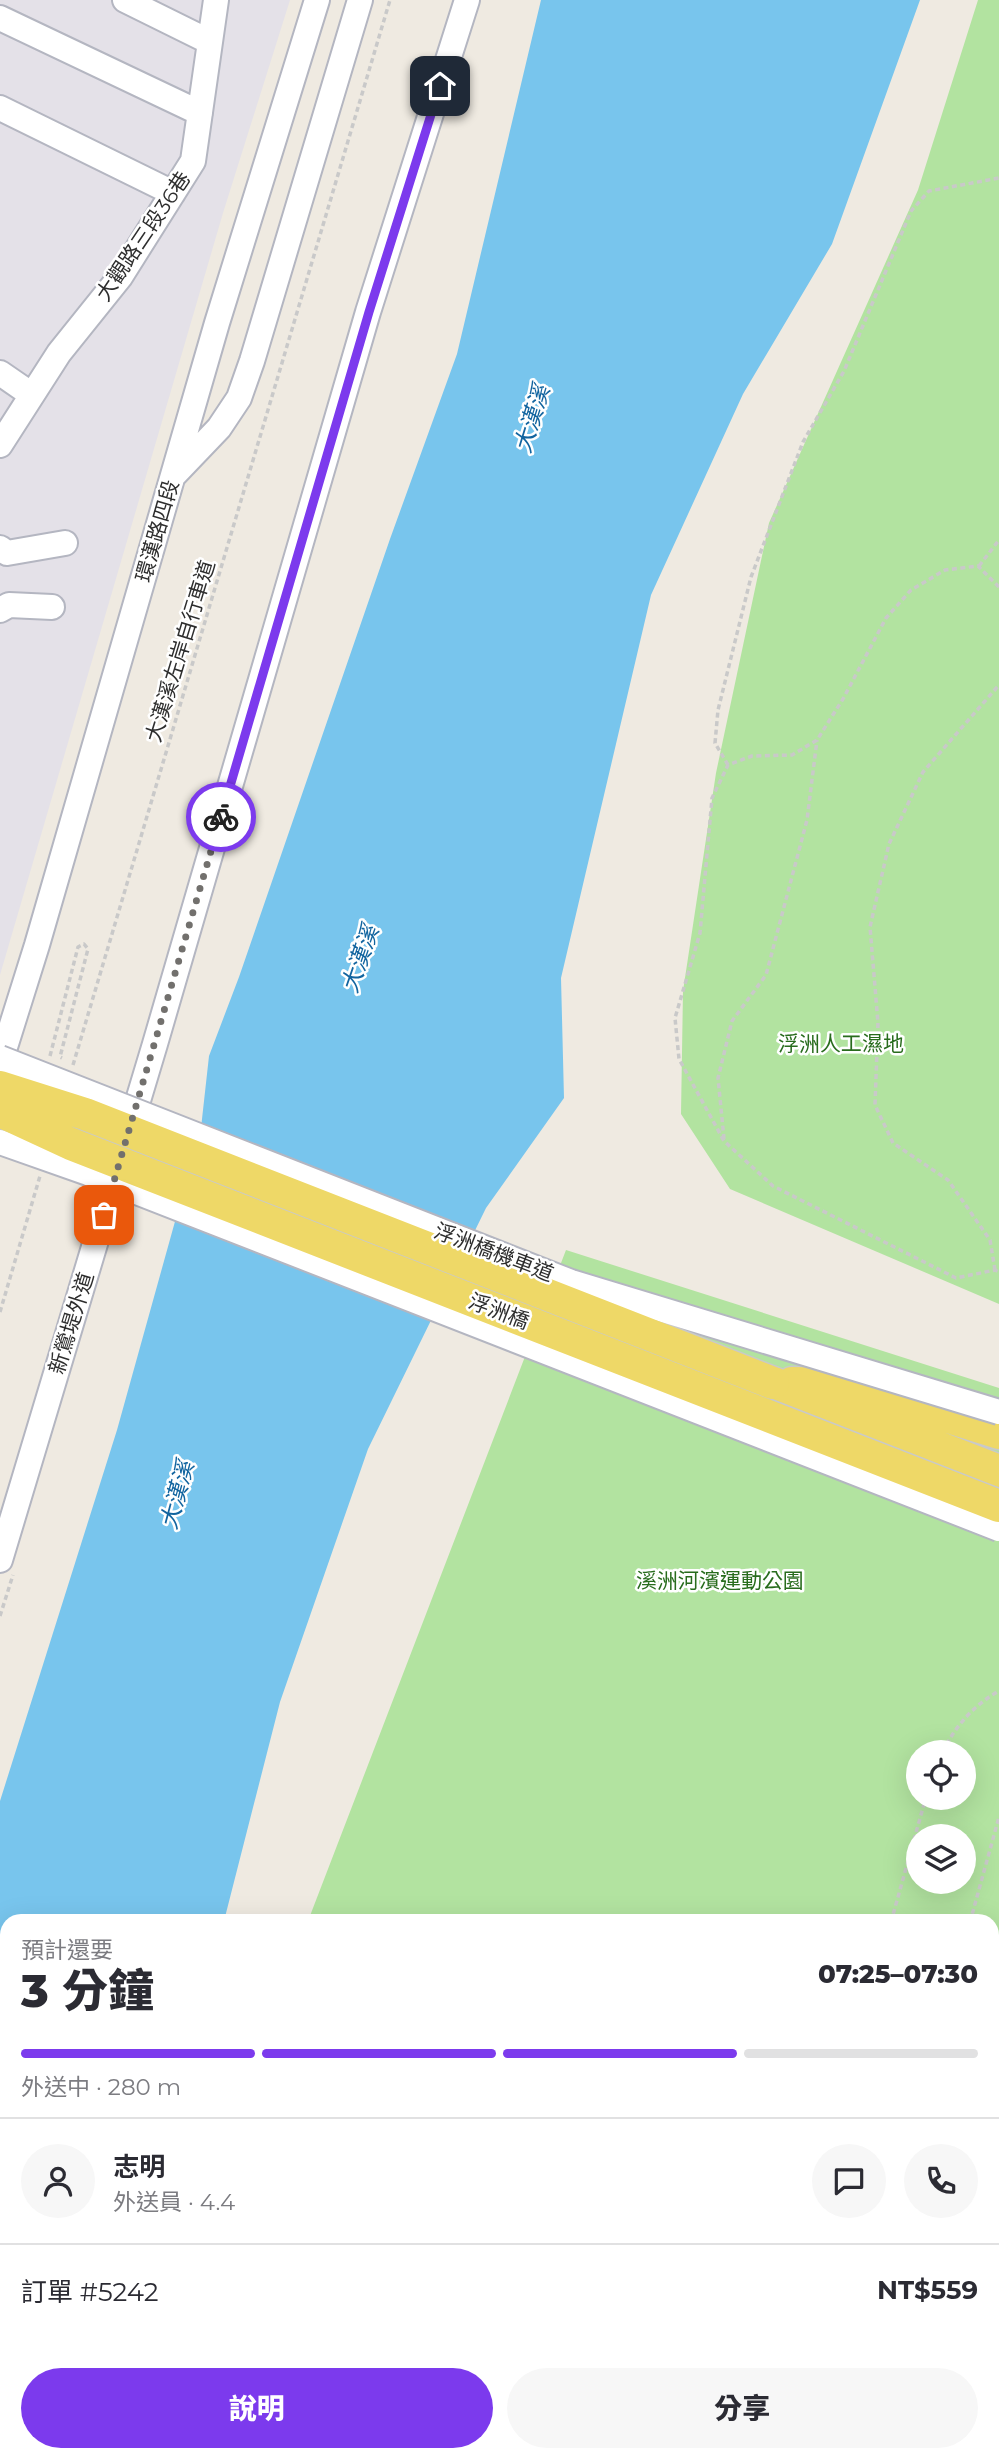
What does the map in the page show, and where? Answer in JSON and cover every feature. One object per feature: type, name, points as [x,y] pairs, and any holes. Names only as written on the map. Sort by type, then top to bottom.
[{"type":"main road","points":[[0,1066],[30,1080],[85,1114]]},
{"type":"main road","name":"浮洲橋","points":[[0,1087],[85,1114],[999,1471]]},
{"type":"main road","name":"浮洲橋","points":[[0,1111],[71,1144],[999,1506]]},
{"type":"main road","points":[[0,1128],[71,1144]]},
{"type":"main road","name":"浮洲橋","points":[[773,1383],[844,1384],[999,1433]]},
{"type":"street","points":[[125,0],[210,42]]},
{"type":"street","name":"大觀路三段36巷","points":[[0,445],[59,353],[120,277],[193,161],[216,0]]},
{"type":"street","name":"環漢路四段","points":[[0,1066],[3,1044],[37,945],[217,323],[317,0]]},
{"type":"street","points":[[172,477],[219,428],[239,398],[359,0]]},
{"type":"street","name":"新鶯堤外道","points":[[0,1560],[155,1044],[369,312],[467,0]]},
{"type":"street","points":[[0,18],[200,113]]},
{"type":"street","points":[[0,108],[173,193]]},
{"type":"street","points":[[0,373],[32,395]]},
{"type":"street","points":[[0,548],[7,553],[65,544]]},
{"type":"street","points":[[0,610],[9,605],[52,607]]},
{"type":"street","name":"浮洲橋機車道","points":[[3,1044],[571,1282],[999,1412]]},
{"type":"street","points":[[0,1142],[88,1173],[999,1529]]},
{"type":"street","points":[[936,1395],[999,1421]]},
{"type":"path","name":"大漢溪左岸自行車道","points":[[71,1070],[390,0]]},
{"type":"path","points":[[728,765],[715,743],[718,710],[751,577],[803,442],[844,370],[911,211],[929,191],[999,178]]},
{"type":"path","points":[[724,1141],[718,1078],[732,1021],[766,975],[807,820],[817,740],[843,699],[886,618],[911,590],[945,569],[978,566],[999,540]]},
{"type":"path","points":[[978,566],[999,587]]},
{"type":"path","points":[[817,740],[792,755],[752,756],[728,765],[712,798],[700,933],[675,1018],[680,1059],[724,1141],[773,1186],[956,1278],[997,1271],[990,1240],[948,1180],[893,1143],[875,1105],[878,1023],[870,927],[889,844],[923,772],[999,685]]},
{"type":"path","points":[[47,1068],[78,947],[84,944],[88,949],[60,1058],[74,1063]]},
{"type":"path","points":[[0,1312],[43,1166]]},
{"type":"path","points":[[948,1740],[952,1732],[987,1698],[999,1692]]},
{"type":"path","points":[[893,1914],[922,1810]]},
{"type":"path","points":[[972,1914],[999,1817]]},
{"type":"shaded area","points":[[0,0],[290,0],[223,213],[0,975]]},
{"type":"green space","name":"浮洲人工濕地","points":[[978,0],[999,0],[999,1304],[730,1189],[681,1114],[683,991],[716,773],[769,523],[918,190]]},
{"type":"green space","name":"溪洲河濱運動公園","points":[[566,1250],[999,1388],[999,1914],[311,1914]]},
{"type":"water","name":"大漢溪","points":[[541,0],[920,0],[832,244],[743,394],[651,595],[561,978],[564,1098],[486,1208],[368,1449],[280,1702],[226,1914],[0,1914],[0,1801],[117,1430],[201,1128],[209,1056],[457,354]]},
{"type":"way so far","points":[[104,1215],[221,817]]},
{"type":"route","points":[[221,817],[369,312],[440,86]]}]
